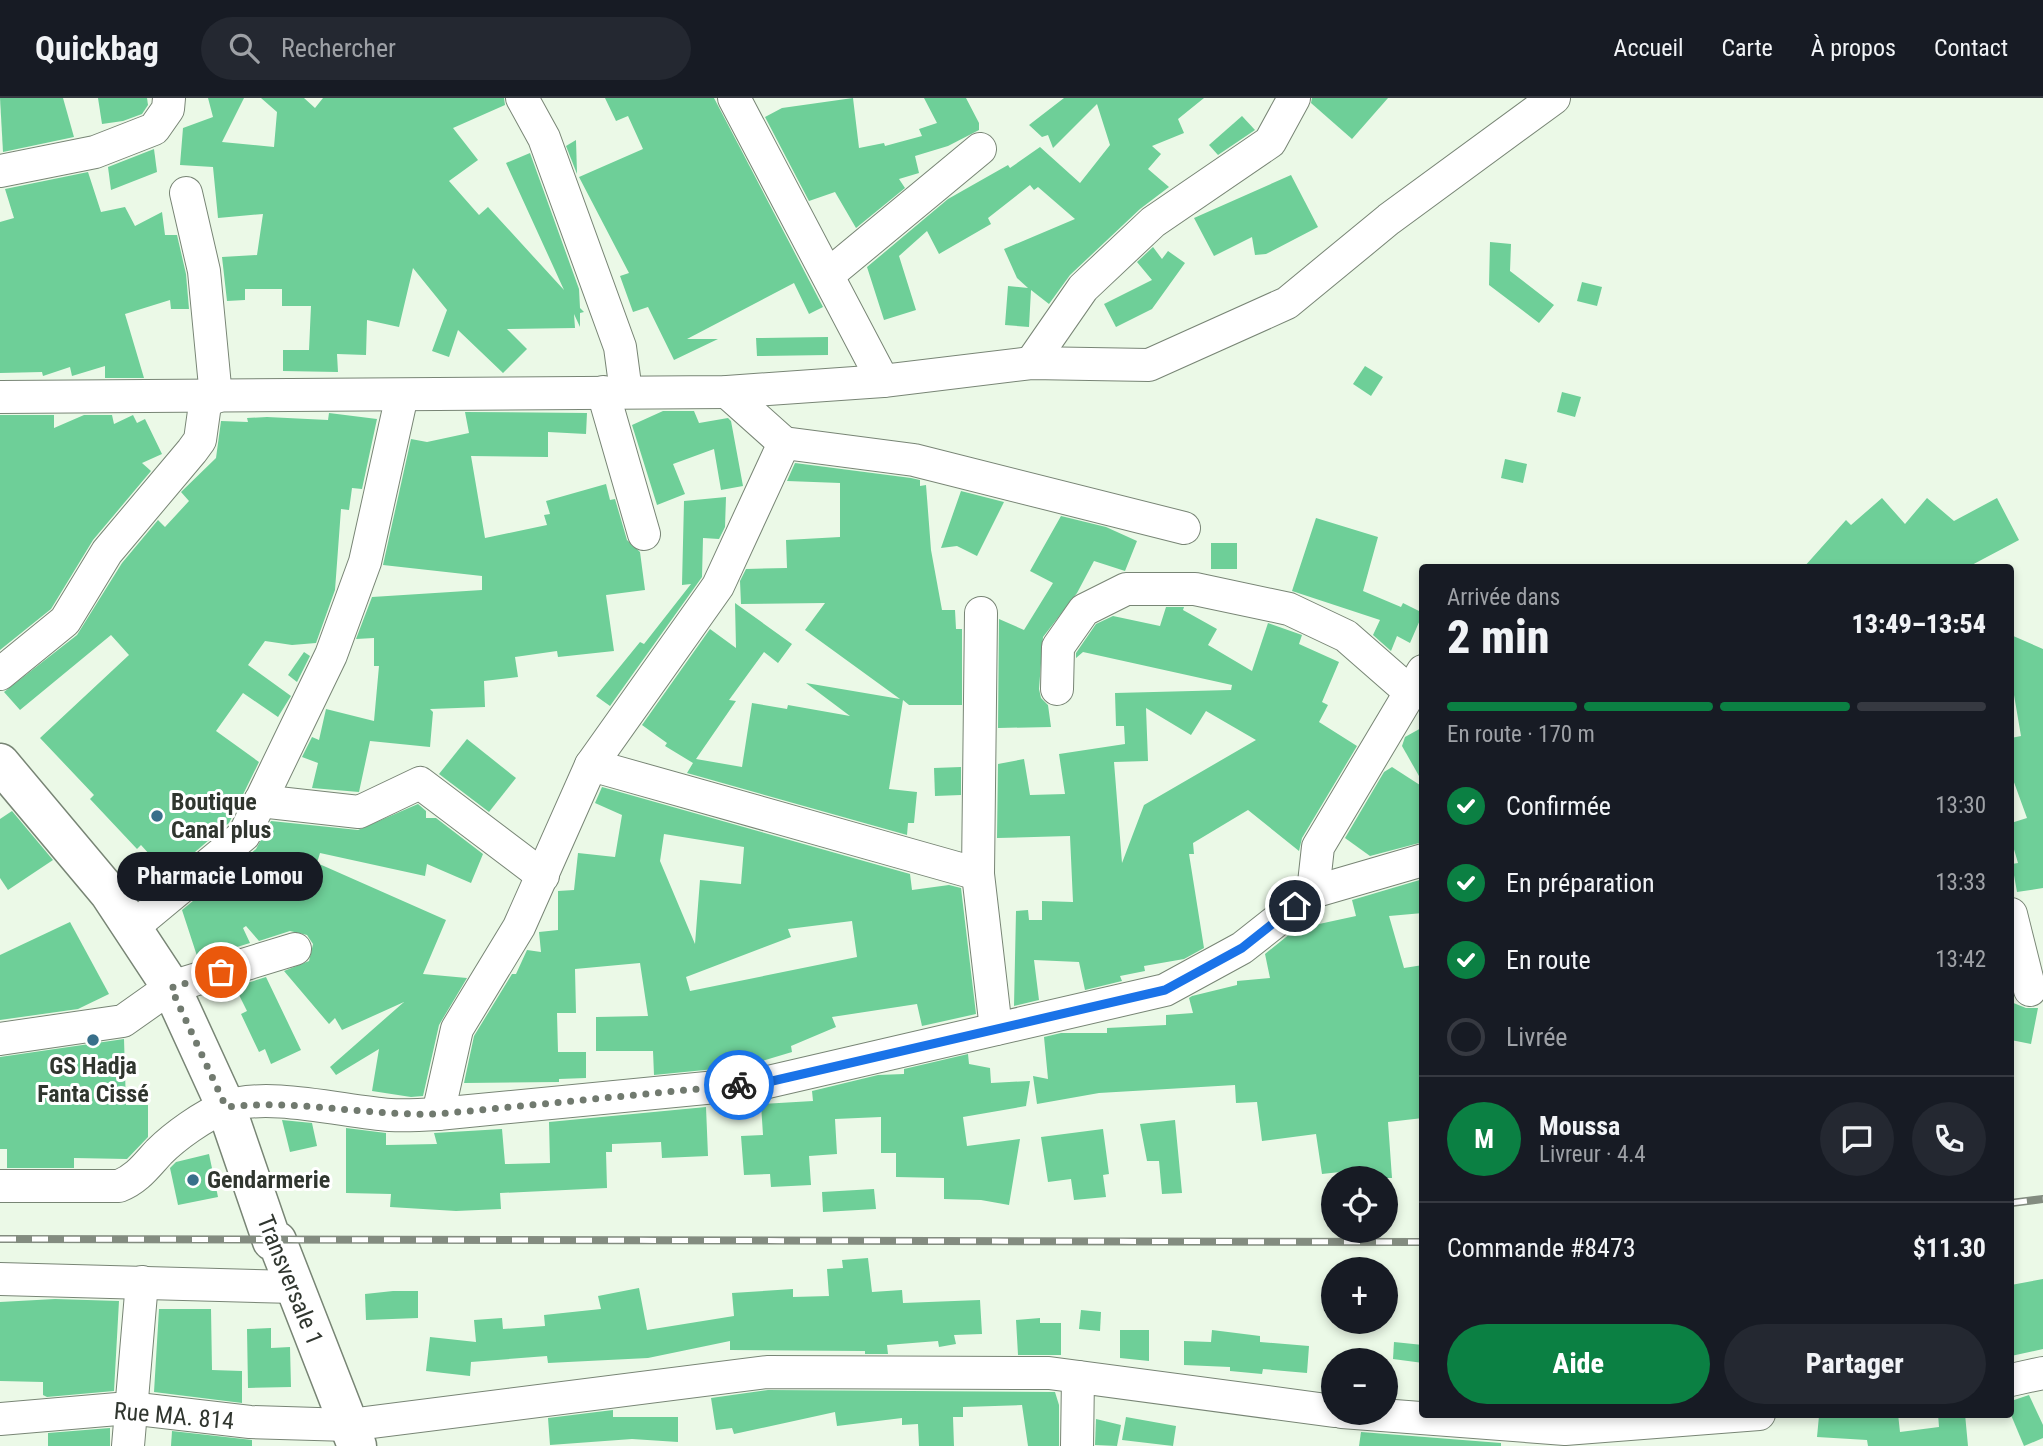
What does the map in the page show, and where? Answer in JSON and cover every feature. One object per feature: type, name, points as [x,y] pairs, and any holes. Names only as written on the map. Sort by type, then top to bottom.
[{"type":"main road","name":"Transversale 1","points":[[4,775],[109,894],[171,988],[226,1107],[272,1241],[277,1241],[353,1436]]},
{"type":"street","points":[[0,171],[95,152],[154,129],[168,109],[169,98]]},
{"type":"street","points":[[522,98],[544,138],[620,347],[615,392],[644,534]]},
{"type":"street","points":[[734,98],[883,381]]},
{"type":"street","points":[[1031,363],[1083,288],[1153,222],[1270,142],[1294,98]]},
{"type":"street","points":[[0,397],[727,392],[883,381],[1031,363],[1149,365],[1287,303],[1389,219],[1554,98]]},
{"type":"street","points":[[828,275],[980,149]]},
{"type":"street","points":[[0,674],[65,621],[107,552],[200,440],[211,397],[204,271],[186,193]]},
{"type":"street","points":[[727,392],[784,443],[914,460],[1184,528]]},
{"type":"street","points":[[132,928],[244,835],[331,655],[365,562],[402,395]]},
{"type":"street","points":[[438,1114],[457,1029],[519,927],[592,765],[718,586],[784,443]]},
{"type":"street","points":[[1057,690],[1058,647],[1084,610],[1126,589],[1195,589],[1289,609],[1346,636],[1417,682],[1318,847],[1313,892]]},
{"type":"street","points":[[981,613],[978,874],[996,1028]]},
{"type":"street","points":[[592,765],[978,874]]},
{"type":"street","points":[[260,801],[359,812],[420,783],[542,876]]},
{"type":"street","points":[[0,1186],[119,1186],[132,1181],[160,1151],[183,1133],[226,1107],[285,1104],[390,1115],[438,1114],[768,1082],[1165,990],[1242,948],[1313,892],[1419,861]]},
{"type":"street","points":[[2014,927],[2028,989]]},
{"type":"street","points":[[0,1039],[123,1021],[171,988],[295,949]]},
{"type":"street","points":[[0,1279],[295,1287]]},
{"type":"street","points":[[128,1446],[129,1408],[142,1282]]},
{"type":"street","name":"Rue MA. 814","points":[[0,1419],[129,1408],[353,1436],[767,1372],[1049,1373],[1321,1409]]},
{"type":"street","points":[[2014,1379],[2043,1373]]},
{"type":"street","points":[[1077,1446],[1078,1377]]},
{"type":"street","points":[[1398,1418],[1568,1438],[1727,1418]]},
{"type":"building","points":[[0,98],[63,98],[74,137],[3,152]]},
{"type":"building","points":[[98,98],[147,98],[148,105],[142,114],[123,121],[102,124]]},
{"type":"building","points":[[208,98],[244,98],[222,142],[274,147],[277,112],[261,98],[304,98],[315,108],[323,98],[504,98],[505,105],[453,128],[478,160],[449,181],[479,215],[488,207],[564,290],[506,163],[530,153],[579,289],[580,308],[584,312],[580,313],[580,327],[574,314],[575,328],[507,329],[527,349],[503,373],[458,330],[449,357],[432,351],[447,310],[413,268],[399,327],[367,320],[366,355],[337,354],[338,372],[283,371],[283,350],[309,350],[311,306],[282,306],[282,289],[245,289],[245,300],[227,301],[222,257],[257,255],[263,214],[218,218],[213,167],[180,165],[183,128],[213,117]]},
{"type":"building","points":[[605,98],[714,98],[823,307],[809,314],[794,283],[687,339],[718,339],[674,360],[648,307],[633,312],[620,276],[629,273],[579,177],[643,149],[628,116],[616,121]]},
{"type":"building","points":[[853,98],[859,148],[884,143],[885,146],[922,136],[919,129],[937,123],[924,98],[966,98],[979,123],[979,130],[948,146],[915,156],[919,173],[899,179],[905,188],[856,228],[835,192],[809,201],[765,117],[782,108]]},
{"type":"building","points":[[1064,98],[1204,98],[1178,119],[1184,133],[1152,146],[1161,154],[1148,169],[1169,187],[1140,209],[1070,275],[1049,304],[1031,290],[1029,327],[1005,325],[1008,286],[1028,288],[1017,278],[1004,249],[1075,219],[1038,187],[1034,190],[1030,185],[988,218],[991,224],[939,254],[927,231],[899,256],[916,310],[884,320],[867,267],[948,199],[1008,165],[1010,168],[1040,147],[1080,183],[1110,145],[1097,104],[1053,148],[1048,135],[1042,137],[1029,125]]},
{"type":"building","points":[[1312,98],[1388,98],[1352,139],[1311,103]]},
{"type":"building","points":[[1242,116],[1255,130],[1218,155],[1209,145]]},
{"type":"building","points":[[576,140],[577,174],[566,146]]},
{"type":"building","points":[[154,149],[157,172],[111,190],[108,167]]},
{"type":"building","points":[[88,172],[101,212],[125,207],[135,226],[162,212],[165,235],[177,235],[186,274],[189,309],[171,309],[170,300],[125,314],[144,378],[105,378],[105,366],[72,376],[70,367],[43,376],[42,372],[0,373],[0,222],[14,218],[5,189]]},
{"type":"building","points":[[1291,175],[1318,227],[1266,254],[1255,255],[1252,237],[1214,256],[1194,218]]},
{"type":"building","points":[[1490,242],[1511,244],[1510,271],[1554,305],[1539,323],[1489,285]]},
{"type":"building","points":[[1153,247],[1162,259],[1168,251],[1185,263],[1152,309],[1116,327],[1104,304],[1152,280],[1137,262]]},
{"type":"building","points":[[1582,282],[1602,287],[1597,306],[1577,301]]},
{"type":"building","points":[[828,337],[828,355],[757,356],[756,338]]},
{"type":"building","points":[[1365,366],[1383,377],[1371,396],[1353,384]]},
{"type":"building","points":[[1562,392],[1581,397],[1575,417],[1557,412]]},
{"type":"building","points":[[663,411],[694,411],[699,423],[728,418],[731,421],[743,486],[721,490],[714,449],[673,464],[685,494],[657,505],[632,425]]},
{"type":"building","points":[[465,412],[587,413],[586,434],[548,432],[548,457],[471,456],[485,538],[547,525],[544,515],[550,514],[546,501],[606,484],[610,500],[615,499],[627,540],[640,552],[645,590],[606,595],[614,651],[558,657],[557,651],[515,657],[518,677],[484,681],[485,707],[430,709],[433,712],[430,747],[370,741],[359,792],[312,788],[318,763],[302,757],[312,737],[319,740],[326,709],[374,721],[379,666],[374,666],[374,638],[356,639],[372,597],[482,590],[482,576],[383,565],[411,439],[427,442],[469,433]]},
{"type":"building","points":[[329,413],[377,419],[362,489],[352,488],[349,510],[341,509],[335,590],[316,643],[292,645],[265,641],[248,665],[291,696],[278,717],[243,693],[216,731],[259,762],[229,823],[168,875],[141,845],[137,849],[90,799],[94,795],[40,738],[129,655],[111,635],[20,710],[4,692],[77,635],[122,563],[158,520],[165,527],[189,501],[181,492],[216,458],[221,421],[248,422],[247,418],[267,417],[328,420]]},
{"type":"building","points":[[0,415],[54,415],[54,428],[84,415],[112,415],[114,424],[133,415],[137,423],[145,419],[162,454],[142,463],[151,471],[93,540],[51,609],[0,650]]},
{"type":"building","points":[[1505,459],[1527,464],[1523,483],[1501,478]]},
{"type":"building","points":[[795,463],[911,478],[920,480],[920,486],[926,485],[931,550],[942,610],[955,610],[956,629],[962,629],[962,705],[909,705],[903,700],[889,789],[917,792],[914,823],[908,823],[907,835],[687,773],[693,763],[665,746],[667,743],[642,725],[710,629],[736,648],[735,603],[792,644],[778,663],[764,652],[729,700],[736,701],[696,759],[742,767],[752,703],[787,709],[788,705],[850,716],[806,683],[900,699],[805,630],[825,603],[741,604],[740,581],[746,569],[787,568],[786,540],[840,537],[840,483],[787,481]]},
{"type":"building","points":[[961,491],[1004,502],[977,556],[957,546],[941,548]]},
{"type":"building","points":[[726,497],[725,527],[719,539],[703,538],[702,577],[610,706],[596,696],[640,642],[644,644],[691,584],[682,585],[684,501]]},
{"type":"building","points":[[1882,498],[1905,524],[1927,498],[1954,521],[1997,498],[2019,540],[1974,564],[1807,564],[1846,520],[1851,525]]},
{"type":"building","points":[[1061,516],[1106,527],[1137,541],[1125,571],[1094,561],[1077,593],[1043,637],[1039,689],[1041,698],[1048,705],[1051,727],[998,728],[999,619],[1024,630],[1053,583],[1030,571]]},
{"type":"building","points":[[1316,518],[1378,537],[1363,591],[1401,607],[1403,603],[1419,611],[1419,622],[1410,643],[1397,636],[1391,651],[1373,635],[1380,620],[1292,591]]},
{"type":"building","points":[[1211,543],[1237,543],[1237,569],[1211,569]]},
{"type":"building","points":[[1166,607],[1184,607],[1183,610],[1217,629],[1208,645],[1252,671],[1268,623],[1302,635],[1299,644],[1339,662],[1322,702],[1328,705],[1319,722],[1357,746],[1302,838],[1299,851],[1248,810],[1193,843],[1194,854],[1189,854],[1204,948],[1184,959],[1144,966],[1145,971],[1120,976],[1122,981],[1085,990],[1079,962],[1034,960],[1039,1000],[1014,1006],[1016,911],[1028,910],[1029,920],[1042,920],[1042,901],[1073,902],[1070,836],[997,838],[998,764],[1024,759],[1030,795],[1065,794],[1059,754],[1125,744],[1124,726],[1116,726],[1115,693],[1231,690],[1232,685],[1083,652],[1076,658],[1076,653],[1096,624],[1113,616],[1160,626]],"holes":[[[1146,708],[1191,735],[1206,711],[1256,740],[1144,805],[1122,863],[1114,762],[1148,761]]]},
{"type":"building","points":[[2014,636],[2043,649],[2043,888],[2017,892],[2014,875],[2014,864],[2018,863],[2014,849],[2014,822],[2027,818],[2014,782],[2014,737],[2021,736],[2014,695]]},
{"type":"building","points":[[304,652],[310,656],[297,682],[288,675]]},
{"type":"building","points":[[1419,729],[1419,776],[1402,746],[1405,737]]},
{"type":"building","points":[[467,739],[516,778],[489,812],[439,774]]},
{"type":"building","points":[[961,767],[961,795],[935,796],[934,768]]},
{"type":"building","points":[[1392,767],[1419,784],[1419,843],[1370,856],[1345,838],[1384,772]]},
{"type":"building","points":[[602,787],[910,874],[912,890],[949,885],[961,888],[976,1014],[922,1026],[917,1004],[832,1017],[836,1027],[791,1046],[792,1052],[745,1066],[654,1075],[653,1051],[596,1051],[596,1017],[648,1016],[640,963],[575,969],[576,1013],[557,1013],[558,1052],[586,1052],[586,1078],[559,1079],[559,1082],[464,1083],[474,1036],[512,974],[516,974],[527,950],[541,952],[539,932],[558,930],[558,891],[574,890],[578,853],[615,857],[622,815],[595,803]],"holes":[[[664,834],[744,847],[741,884],[700,880],[695,944],[660,861]],[[852,921],[857,957],[690,991],[686,977],[791,937],[788,929]]]},
{"type":"building","points":[[418,804],[426,811],[426,818],[436,818],[483,854],[471,883],[427,864],[425,876],[320,853],[317,863],[446,920],[423,974],[467,978],[439,1025],[423,1096],[411,1097],[372,1091],[379,1049],[336,1075],[330,1067],[404,1002],[342,1030],[335,1018],[329,1024],[284,971],[309,961],[313,944],[307,935],[290,931],[259,941],[246,926],[243,928],[250,943],[198,959],[182,910],[256,849],[271,821],[358,830]]},
{"type":"building","points":[[12,811],[53,860],[8,890],[0,878],[0,819]]},
{"type":"building","points":[[1419,880],[1419,913],[1389,916],[1404,968],[1419,966],[1419,1118],[1388,1122],[1391,1166],[1321,1167],[1316,1134],[1262,1141],[1257,1102],[1236,1103],[1235,1085],[1099,1093],[1037,1104],[1033,1076],[1048,1079],[1044,1037],[1061,1033],[1107,1033],[1107,1028],[1166,1025],[1166,1015],[1193,1013],[1189,998],[1192,996],[1237,985],[1237,981],[1270,978],[1265,954],[1296,929],[1356,916],[1352,900]]},
{"type":"building","points":[[70,922],[109,994],[78,1009],[0,1020],[0,955]]},
{"type":"building","points":[[266,977],[301,1050],[271,1064],[265,1049],[259,1052],[241,1014],[247,1011],[235,987]]},
{"type":"building","points":[[2014,1003],[2026,1008],[2038,1008],[2031,1044],[2014,1041]]},
{"type":"building","points":[[124,1039],[126,1105],[148,1105],[148,1137],[127,1159],[74,1158],[74,1168],[7,1168],[7,1149],[0,1149],[0,1057]]},
{"type":"building","points":[[968,1054],[969,1064],[990,1068],[991,1083],[1030,1081],[1026,1106],[963,1117],[967,1146],[1020,1139],[1009,1205],[981,1200],[944,1199],[944,1178],[896,1177],[896,1153],[881,1153],[881,1117],[835,1119],[837,1154],[809,1156],[811,1185],[771,1187],[770,1174],[744,1175],[741,1136],[763,1135],[761,1104],[813,1101],[812,1091],[878,1075],[904,1074],[904,1069]]},
{"type":"building","points":[[706,1107],[708,1156],[662,1158],[661,1142],[612,1144],[612,1152],[606,1152],[607,1188],[500,1193],[501,1209],[456,1211],[390,1207],[391,1194],[346,1193],[346,1128],[386,1133],[386,1145],[437,1144],[434,1133],[502,1129],[505,1164],[550,1163],[549,1122]]},
{"type":"building","points":[[282,1120],[312,1123],[317,1146],[290,1152]]},
{"type":"building","points":[[1175,1120],[1182,1193],[1162,1194],[1159,1161],[1147,1161],[1140,1124]]},
{"type":"building","points":[[1103,1129],[1109,1174],[1103,1175],[1106,1197],[1074,1200],[1071,1179],[1048,1182],[1041,1137]]},
{"type":"building","name":"Gendarmerie","points":[[209,1154],[218,1197],[178,1205],[170,1168],[176,1162]]},
{"type":"building","points":[[874,1189],[876,1209],[823,1212],[822,1192]]},
{"type":"building","points":[[868,1258],[872,1292],[902,1290],[903,1303],[980,1300],[982,1334],[954,1335],[956,1344],[939,1347],[938,1341],[887,1345],[888,1354],[865,1354],[865,1351],[730,1350],[730,1341],[648,1358],[548,1363],[547,1356],[471,1362],[470,1376],[426,1371],[430,1337],[476,1342],[474,1320],[502,1318],[503,1329],[545,1326],[544,1315],[601,1309],[598,1296],[639,1288],[647,1330],[734,1316],[732,1293],[793,1289],[793,1297],[829,1296],[827,1269],[843,1268],[842,1260]]},
{"type":"building","points":[[2043,1279],[2043,1349],[2014,1355],[2014,1284]]},
{"type":"building","points":[[418,1291],[418,1318],[366,1320],[365,1294]]},
{"type":"building","points":[[55,1299],[119,1301],[114,1391],[47,1397],[43,1395],[43,1382],[0,1381],[0,1302]]},
{"type":"building","points":[[159,1309],[211,1309],[212,1370],[242,1371],[242,1403],[154,1392]]},
{"type":"building","points":[[1081,1310],[1101,1312],[1100,1331],[1079,1329]]},
{"type":"building","points":[[1040,1318],[1040,1323],[1061,1323],[1061,1355],[1018,1355],[1016,1320]]},
{"type":"building","points":[[271,1328],[271,1348],[290,1347],[291,1387],[248,1388],[247,1329]]},
{"type":"building","points":[[1120,1330],[1149,1330],[1149,1361],[1120,1358]]},
{"type":"building","points":[[1212,1330],[1260,1336],[1260,1342],[1309,1346],[1307,1373],[1263,1369],[1262,1374],[1230,1371],[1230,1367],[1184,1365],[1184,1341],[1211,1342]]},
{"type":"building","points":[[1394,1342],[1419,1345],[1419,1362],[1398,1360],[1398,1348],[1394,1348]]},
{"type":"building","points":[[768,1390],[1055,1392],[1059,1405],[1059,1446],[1028,1446],[1022,1405],[963,1407],[963,1417],[953,1417],[954,1446],[919,1446],[918,1424],[902,1425],[902,1418],[837,1426],[835,1412],[734,1434],[732,1428],[716,1430],[711,1398]]},
{"type":"building","points":[[2029,1395],[2043,1425],[2043,1438],[2024,1446],[2012,1418],[2014,1400]]},
{"type":"building","points":[[613,1410],[613,1417],[678,1417],[678,1442],[632,1439],[550,1445],[548,1418]]},
{"type":"building","points":[[1126,1417],[1176,1426],[1173,1446],[1122,1440]]},
{"type":"building","points":[[1819,1418],[1898,1418],[1900,1432],[1939,1427],[1938,1418],[1965,1418],[1968,1446],[1868,1446],[1867,1440],[1817,1437]]},
{"type":"building","points":[[1096,1419],[1121,1425],[1117,1446],[1095,1445]]},
{"type":"building","points":[[110,1428],[110,1446],[48,1446],[48,1433]]},
{"type":"building","points":[[172,1431],[252,1440],[252,1446],[171,1446]]},
{"type":"building","points":[[1361,1432],[1501,1443],[1501,1446],[1359,1446]]},
{"type":"railway","points":[[2014,1203],[2043,1199]]},
{"type":"railway","points":[[0,1239],[1419,1242]]},
{"type":"way so far","points":[[221,972],[171,988],[226,1107],[259,1103],[312,1105],[390,1115],[438,1114],[739,1085]]},
{"type":"place","name":"Boutique Canal plus","points":[[157,816]]},
{"type":"place","name":"Pharmacie Lomou","points":[[221,972]]},
{"type":"place","name":"GS Hadja Fanta Cissé","points":[[93,1040]]},
{"type":"place","name":"Gendarmerie","points":[[193,1180]]},
{"type":"route","points":[[739,1085],[768,1082],[1165,990],[1242,948],[1295,906]]}]
